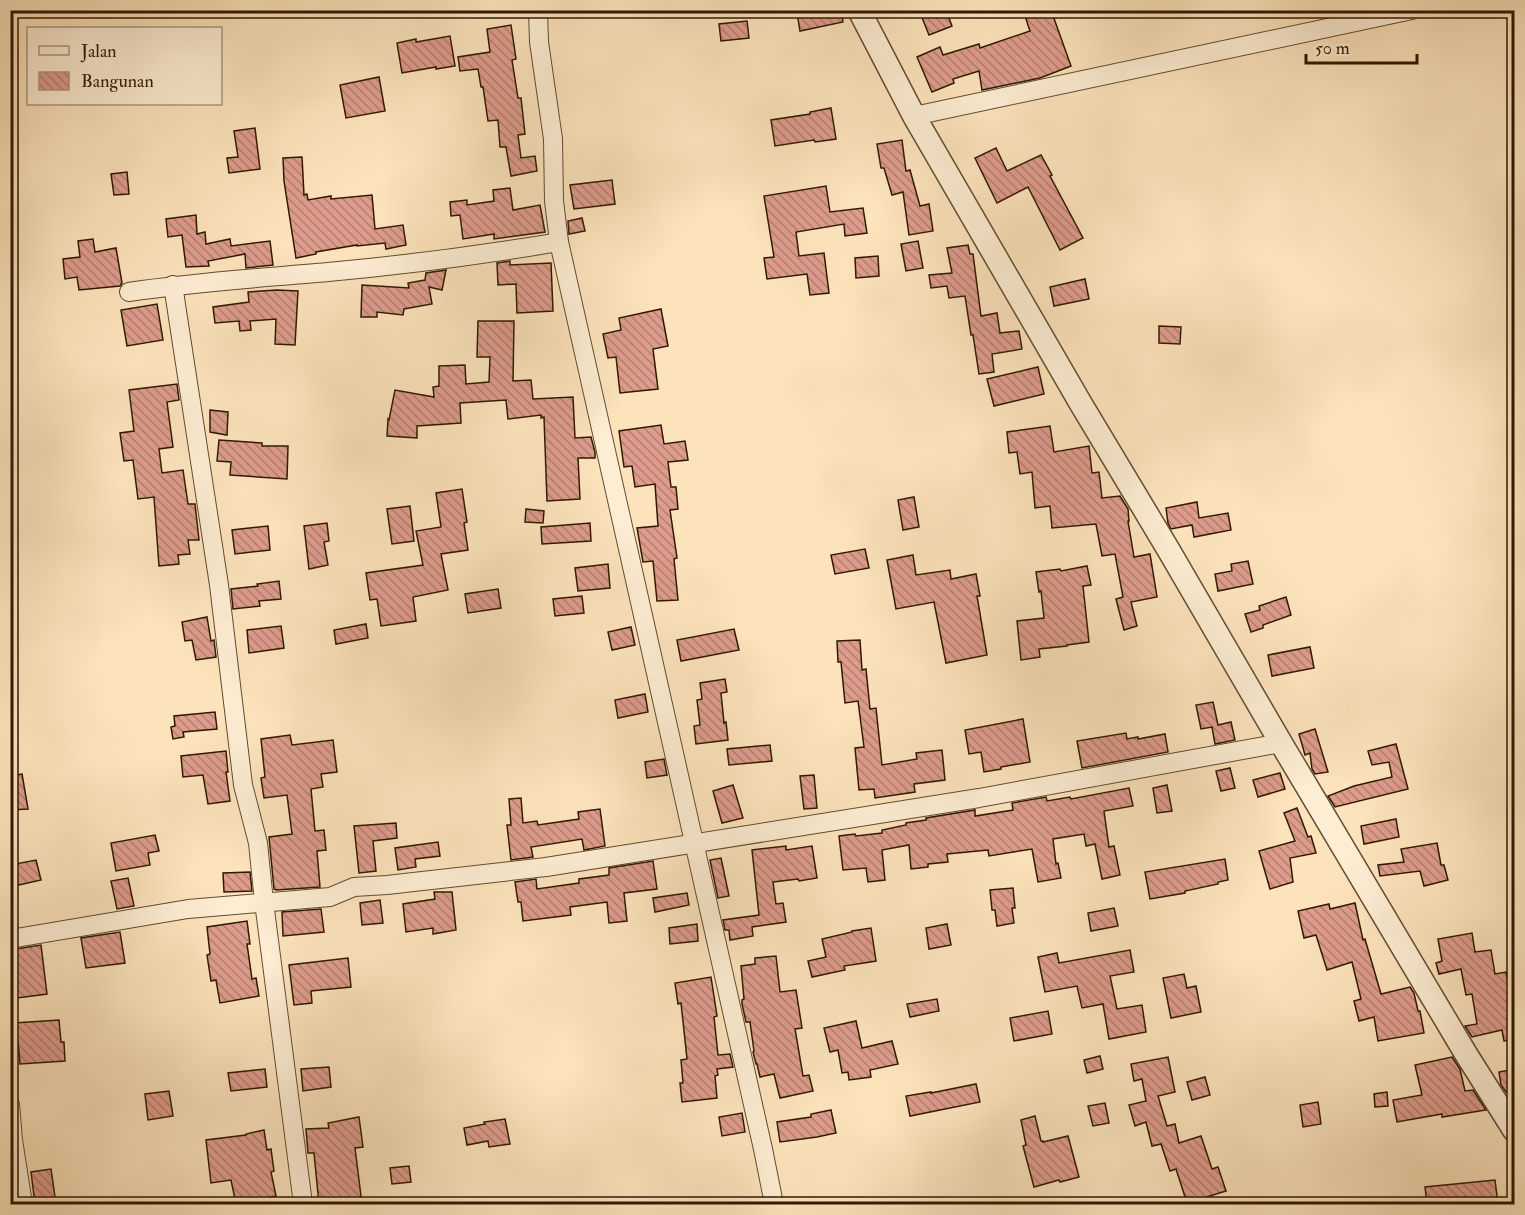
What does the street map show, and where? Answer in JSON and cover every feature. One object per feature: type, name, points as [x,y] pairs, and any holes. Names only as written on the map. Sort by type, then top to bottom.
[{"type":"street","points":[[538,10],[539,42],[553,139],[554,201],[559,242],[774,1204]]},
{"type":"street","points":[[859,10],[914,116],[1052,354],[1466,1054],[1515,1130]]},
{"type":"street","points":[[914,116],[1412,10]]},
{"type":"street","points":[[129,292],[173,285],[487,254],[559,242]]},
{"type":"street","points":[[173,285],[219,585],[243,785],[258,843],[303,1204]]},
{"type":"street","points":[[10,939],[188,909],[330,897],[354,887],[546,867],[979,798],[1281,743]]},
{"type":"street","points":[[10,1104],[23,1204]]},
{"type":"building","points":[[809,10],[841,10],[843,22],[800,31],[797,13]]},
{"type":"building","points":[[919,10],[946,10],[952,26],[929,35]]},
{"type":"building","points":[[1023,10],[1051,10],[1071,66],[1040,78],[982,90],[979,71],[953,79],[954,83],[932,92],[917,57],[940,47],[943,55],[979,44],[980,48],[1030,31]]},
{"type":"building","points":[[747,21],[749,38],[721,41],[719,24]]},
{"type":"building","points":[[511,25],[516,59],[512,60],[518,98],[521,98],[525,134],[518,135],[521,158],[535,156],[537,171],[511,176],[506,147],[500,147],[498,120],[488,121],[478,69],[460,71],[458,57],[490,52],[487,29]]},
{"type":"building","points":[[450,36],[455,66],[402,73],[397,43]]},
{"type":"building","points":[[379,77],[385,111],[346,118],[340,85]]},
{"type":"building","points":[[831,108],[836,139],[775,146],[771,120]]},
{"type":"building","points":[[255,128],[260,169],[229,173],[227,158],[238,157],[234,131]]},
{"type":"building","points":[[902,140],[906,171],[910,170],[920,206],[929,204],[933,231],[909,235],[903,192],[892,195],[884,168],[881,168],[877,144]]},
{"type":"building","points":[[996,148],[1007,171],[1041,155],[1083,238],[1060,250],[1028,187],[997,203],[975,158]]},
{"type":"building","points":[[302,157],[304,195],[307,194],[308,200],[331,196],[331,199],[372,195],[375,229],[403,225],[406,245],[386,249],[385,243],[357,245],[296,258],[284,181],[283,158]]},
{"type":"building","points":[[127,172],[129,194],[114,195],[111,174]]},
{"type":"building","points":[[612,180],[615,204],[574,209],[570,185]]},
{"type":"building","points":[[826,186],[830,212],[863,208],[867,233],[845,236],[844,224],[796,232],[799,256],[824,253],[829,293],[810,295],[807,274],[767,279],[764,258],[774,257],[764,196]]},
{"type":"building","points":[[510,188],[513,210],[540,205],[545,232],[494,239],[494,234],[463,239],[460,215],[451,216],[450,202],[467,200],[467,205],[494,201],[493,190]]},
{"type":"building","points":[[196,215],[197,234],[205,232],[206,244],[230,239],[231,246],[270,241],[273,265],[246,268],[245,254],[208,261],[209,266],[186,267],[182,235],[168,237],[166,219]]},
{"type":"building","points":[[582,218],[585,231],[569,234],[568,221]]},
{"type":"building","points":[[93,239],[95,252],[116,248],[122,283],[120,286],[79,290],[77,277],[65,279],[63,259],[80,257],[78,241]]},
{"type":"building","points":[[918,241],[923,268],[906,271],[901,244]]},
{"type":"building","points":[[968,245],[970,254],[973,254],[981,316],[997,313],[1000,333],[1019,331],[1022,349],[992,354],[994,372],[979,374],[965,296],[949,298],[947,286],[931,288],[929,275],[952,273],[947,248]]},
{"type":"building","points":[[878,256],[879,276],[856,278],[855,258]]},
{"type":"building","points":[[510,261],[510,265],[551,263],[553,311],[517,313],[516,284],[498,285],[497,263]]},
{"type":"building","points":[[446,270],[442,290],[429,287],[432,304],[404,309],[403,315],[377,312],[377,317],[361,317],[362,285],[409,288],[408,283],[425,280],[426,273]]},
{"type":"building","points":[[1085,279],[1089,299],[1054,306],[1050,287]]},
{"type":"building","points":[[298,291],[295,345],[275,344],[276,319],[250,321],[251,330],[240,331],[239,321],[215,323],[213,307],[249,302],[248,292]]},
{"type":"building","points":[[157,304],[163,340],[127,346],[121,310]]},
{"type":"building","points":[[661,309],[668,346],[653,349],[658,389],[620,393],[616,357],[608,358],[603,334],[621,330],[619,318]]},
{"type":"building","points":[[478,321],[514,321],[513,381],[531,380],[533,399],[573,397],[575,438],[591,437],[595,452],[595,458],[578,458],[580,499],[547,501],[544,417],[541,418],[541,415],[508,419],[506,400],[460,403],[461,423],[417,426],[417,438],[387,436],[388,419],[395,390],[434,397],[433,387],[439,386],[439,366],[465,365],[466,384],[489,382],[490,357],[477,357]]},
{"type":"building","points":[[1159,326],[1181,327],[1180,344],[1159,343]]},
{"type":"building","points":[[1038,367],[1044,394],[994,406],[987,379]]},
{"type":"building","points":[[177,384],[179,400],[167,402],[173,447],[159,449],[162,473],[183,470],[188,504],[195,504],[199,540],[188,540],[190,554],[178,555],[179,564],[159,566],[154,497],[138,499],[133,460],[124,461],[120,433],[134,431],[129,390]]},
{"type":"building","points":[[210,410],[228,412],[227,435],[210,432]]},
{"type":"building","points":[[661,425],[664,444],[685,441],[688,460],[668,462],[671,487],[676,487],[678,509],[670,510],[677,558],[674,559],[678,600],[657,601],[653,561],[643,562],[637,528],[658,526],[655,484],[635,487],[632,466],[624,467],[619,431]]},
{"type":"building","points":[[1050,426],[1054,452],[1089,446],[1092,473],[1099,472],[1102,498],[1120,496],[1128,509],[1134,557],[1150,554],[1157,597],[1131,602],[1137,626],[1124,630],[1116,599],[1123,597],[1115,554],[1102,556],[1096,524],[1052,528],[1050,506],[1035,508],[1032,472],[1020,474],[1017,452],[1009,453],[1007,432]]},
{"type":"building","points":[[219,440],[262,443],[262,446],[288,446],[287,479],[230,475],[231,462],[217,461]]},
{"type":"building","points":[[462,489],[468,550],[441,554],[448,590],[413,597],[416,621],[381,626],[377,599],[370,600],[366,573],[423,565],[416,531],[441,527],[436,493]]},
{"type":"building","points":[[914,497],[919,527],[903,530],[898,500]]},
{"type":"building","points":[[1197,502],[1199,518],[1228,513],[1231,530],[1194,537],[1192,525],[1171,529],[1166,508]]},
{"type":"building","points":[[410,506],[414,541],[392,544],[387,509]]},
{"type":"building","points":[[526,509],[544,511],[543,523],[525,522]]},
{"type":"building","points":[[327,523],[329,541],[324,542],[328,565],[309,569],[304,526]]},
{"type":"building","points":[[590,523],[591,541],[542,544],[541,527]]},
{"type":"building","points":[[268,526],[270,550],[235,554],[232,530]]},
{"type":"building","points":[[865,549],[869,568],[835,574],[831,555]]},
{"type":"building","points":[[913,555],[916,575],[950,570],[951,579],[976,574],[980,596],[977,596],[987,655],[946,663],[934,602],[896,609],[887,560]]},
{"type":"building","points":[[1248,561],[1253,584],[1218,591],[1215,574],[1232,571],[1231,564]]},
{"type":"building","points":[[608,564],[610,588],[578,591],[575,568]]},
{"type":"building","points":[[1087,566],[1091,585],[1083,586],[1089,642],[1039,649],[1040,657],[1021,660],[1017,621],[1044,618],[1036,572],[1060,569],[1061,571]]},
{"type":"building","points":[[279,581],[281,599],[259,601],[260,606],[233,609],[231,589]]},
{"type":"building","points":[[498,589],[501,608],[468,613],[465,594]]},
{"type":"building","points":[[582,596],[584,613],[555,616],[553,599]]},
{"type":"building","points":[[1286,597],[1291,615],[1251,632],[1245,614],[1260,610],[1259,606]]},
{"type":"building","points":[[207,617],[216,657],[196,660],[192,640],[185,641],[182,622]]},
{"type":"building","points":[[366,624],[368,638],[336,644],[334,630]]},
{"type":"building","points":[[281,626],[284,648],[249,653],[247,630]]},
{"type":"building","points":[[631,627],[635,645],[612,650],[608,632]]},
{"type":"building","points":[[734,629],[739,650],[681,661],[677,640]]},
{"type":"building","points":[[860,640],[862,670],[866,669],[870,709],[876,708],[882,765],[917,759],[916,753],[942,750],[945,780],[914,784],[915,792],[875,798],[874,789],[859,790],[855,748],[864,747],[858,701],[845,703],[837,641]]},
{"type":"building","points":[[1310,647],[1314,668],[1272,676],[1268,655]]},
{"type":"building","points":[[725,679],[727,692],[721,693],[728,740],[696,744],[694,726],[700,725],[697,700],[702,699],[700,683]]},
{"type":"building","points":[[645,694],[648,712],[618,718],[615,700]]},
{"type":"building","points":[[1213,702],[1218,725],[1231,722],[1235,740],[1215,744],[1212,727],[1201,729],[1196,705]]},
{"type":"building","points":[[215,712],[217,729],[183,732],[184,737],[173,739],[171,727],[175,726],[174,716]]},
{"type":"building","points":[[1023,719],[1030,762],[984,772],[981,752],[969,754],[965,730]]},
{"type":"building","points":[[1315,729],[1328,772],[1315,774],[1310,753],[1305,755],[1299,734]]},
{"type":"building","points":[[1126,733],[1127,739],[1165,734],[1168,752],[1082,768],[1077,741]]},
{"type":"building","points":[[290,735],[292,745],[333,740],[337,772],[321,774],[323,787],[311,789],[315,831],[324,830],[326,850],[317,851],[320,887],[276,890],[274,889],[269,837],[292,834],[287,795],[264,798],[261,778],[265,777],[261,739]]},
{"type":"building","points":[[1396,744],[1408,789],[1335,807],[1328,796],[1354,786],[1392,777],[1389,762],[1372,765],[1368,751]]},
{"type":"building","points":[[770,745],[772,761],[729,765],[727,749]]},
{"type":"building","points":[[226,751],[230,801],[208,804],[203,775],[183,777],[181,756]]},
{"type":"building","points":[[664,759],[667,775],[647,778],[645,762]]},
{"type":"building","points":[[1230,768],[1235,788],[1221,791],[1216,771]]},
{"type":"building","points":[[1280,773],[1285,789],[1258,797],[1253,780]]},
{"type":"building","points":[[22,774],[28,809],[10,810],[10,776]]},
{"type":"building","points":[[814,775],[817,808],[804,809],[800,776]]},
{"type":"building","points":[[733,785],[743,818],[722,823],[713,791]]},
{"type":"building","points":[[1167,785],[1172,811],[1157,813],[1153,788]]},
{"type":"building","points":[[1129,788],[1133,806],[1104,811],[1109,847],[1114,846],[1120,875],[1102,879],[1095,844],[1086,846],[1084,834],[1053,839],[1056,864],[1058,863],[1061,878],[1038,882],[1032,849],[989,856],[988,850],[947,854],[948,862],[911,869],[909,845],[882,850],[885,880],[868,882],[866,868],[843,870],[839,836],[882,833],[882,830],[926,820],[926,818],[975,810],[975,816],[1013,810],[1012,803],[1046,797],[1047,801],[1070,797],[1071,799]]},
{"type":"building","points":[[521,798],[523,823],[537,821],[538,825],[579,819],[578,812],[600,809],[605,846],[584,850],[582,839],[531,847],[533,857],[511,860],[507,825],[511,825],[509,799]]},
{"type":"building","points":[[1297,808],[1308,837],[1311,836],[1316,853],[1290,858],[1293,882],[1270,889],[1259,851],[1295,841],[1284,813]]},
{"type":"building","points":[[1396,819],[1399,837],[1364,844],[1361,826]]},
{"type":"building","points":[[396,823],[397,838],[373,841],[376,871],[359,873],[354,826]]},
{"type":"building","points":[[155,835],[159,851],[148,853],[150,865],[116,871],[111,843]]},
{"type":"building","points":[[438,842],[440,856],[415,859],[416,867],[398,870],[395,848]]},
{"type":"building","points":[[1437,843],[1441,865],[1444,865],[1448,880],[1424,886],[1420,871],[1380,876],[1378,865],[1404,862],[1401,849]]},
{"type":"building","points":[[786,846],[786,850],[812,846],[817,878],[773,882],[776,904],[783,903],[786,922],[752,927],[753,936],[730,940],[729,930],[725,930],[723,920],[759,915],[752,850]]},
{"type":"building","points":[[721,858],[729,896],[718,898],[710,860]]},
{"type":"building","points":[[1225,859],[1228,880],[1185,891],[1185,893],[1150,899],[1145,872]]},
{"type":"building","points":[[36,860],[41,880],[10,887],[10,865]]},
{"type":"building","points":[[653,861],[657,889],[624,893],[627,921],[609,923],[607,902],[570,907],[571,915],[523,921],[521,902],[518,902],[515,882],[536,879],[537,889],[579,883],[579,879],[609,875],[609,868]]},
{"type":"building","points":[[250,872],[252,891],[224,892],[223,873]]},
{"type":"building","points":[[128,878],[134,906],[117,909],[111,881]]},
{"type":"building","points":[[1013,888],[1014,923],[997,926],[995,910],[992,910],[990,890]]},
{"type":"building","points":[[434,892],[452,892],[456,930],[433,934],[433,928],[406,932],[403,904],[435,899]]},
{"type":"building","points":[[687,893],[689,905],[655,912],[653,898]]},
{"type":"building","points":[[380,900],[383,923],[362,925],[360,903]]},
{"type":"building","points":[[1355,903],[1363,940],[1365,939],[1381,994],[1410,987],[1414,993],[1418,1011],[1420,1011],[1424,1033],[1378,1041],[1374,1017],[1359,1021],[1354,1001],[1361,999],[1352,962],[1327,970],[1316,935],[1304,938],[1298,911],[1329,904],[1330,909]]},
{"type":"building","points":[[1114,908],[1118,926],[1091,931],[1088,913]]},
{"type":"building","points":[[321,909],[324,932],[283,936],[282,912]]},
{"type":"building","points":[[247,921],[250,944],[247,944],[252,979],[256,978],[259,996],[220,1003],[216,980],[211,981],[207,955],[210,954],[207,927]]},
{"type":"building","points":[[697,924],[698,941],[670,944],[669,928]]},
{"type":"building","points":[[947,924],[951,945],[929,949],[926,928]]},
{"type":"building","points":[[871,928],[876,961],[844,966],[845,970],[812,977],[808,961],[826,957],[822,939]]},
{"type":"building","points":[[120,932],[125,963],[86,968],[81,938]]},
{"type":"building","points":[[1472,933],[1475,952],[1491,950],[1495,974],[1506,972],[1510,995],[1512,994],[1515,1006],[1515,1039],[1504,1041],[1502,1030],[1472,1037],[1465,1026],[1477,1024],[1472,994],[1466,995],[1461,969],[1439,974],[1436,963],[1442,961],[1438,939]]},
{"type":"building","points":[[41,945],[47,994],[10,999],[10,950]]},
{"type":"building","points":[[1130,950],[1134,972],[1110,976],[1117,1009],[1142,1005],[1146,1032],[1109,1039],[1103,1004],[1082,1008],[1077,986],[1045,992],[1038,957],[1057,953],[1059,963]]},
{"type":"building","points":[[776,956],[780,992],[796,990],[802,1028],[795,1029],[803,1076],[809,1075],[813,1091],[780,1098],[774,1074],[760,1077],[753,1052],[750,1022],[746,1022],[742,1004],[744,999],[741,966],[755,964],[755,958]]},
{"type":"building","points":[[348,958],[351,987],[311,991],[312,1003],[294,1005],[289,965]]},
{"type":"building","points":[[1184,974],[1187,988],[1196,986],[1201,1012],[1171,1018],[1163,978]]},
{"type":"building","points":[[711,977],[717,1016],[714,1017],[718,1055],[730,1054],[733,1067],[717,1069],[718,1075],[715,1076],[717,1098],[682,1102],[681,1060],[687,1059],[681,1003],[678,1004],[675,983]]},
{"type":"building","points":[[937,999],[939,1011],[910,1017],[907,1004]]},
{"type":"building","points":[[1048,1011],[1052,1034],[1014,1041],[1010,1018]]},
{"type":"building","points":[[59,1020],[65,1061],[20,1064],[14,1023]]},
{"type":"building","points":[[856,1021],[862,1048],[892,1041],[898,1064],[870,1070],[871,1077],[849,1080],[848,1072],[842,1073],[838,1050],[830,1052],[824,1028]]},
{"type":"building","points":[[1100,1056],[1103,1069],[1087,1073],[1084,1060]]},
{"type":"building","points":[[1168,1057],[1175,1092],[1158,1096],[1167,1126],[1175,1124],[1179,1143],[1201,1136],[1212,1169],[1218,1167],[1226,1191],[1187,1203],[1176,1169],[1170,1171],[1161,1144],[1152,1146],[1146,1122],[1135,1126],[1129,1105],[1146,1101],[1142,1079],[1134,1081],[1131,1064]]},
{"type":"building","points":[[1452,1057],[1460,1069],[1465,1091],[1473,1090],[1486,1110],[1442,1117],[1442,1114],[1397,1122],[1393,1100],[1422,1095],[1415,1065]]},
{"type":"building","points":[[329,1067],[331,1087],[303,1091],[301,1069]]},
{"type":"building","points":[[265,1069],[267,1087],[231,1091],[228,1073]]},
{"type":"building","points":[[1515,1069],[1515,1090],[1506,1092],[1501,1085],[1499,1072]]},
{"type":"building","points":[[1205,1077],[1210,1095],[1192,1100],[1187,1082]]},
{"type":"building","points":[[976,1084],[980,1102],[910,1116],[906,1096]]},
{"type":"building","points":[[169,1091],[173,1116],[148,1120],[145,1094]]},
{"type":"building","points":[[1387,1092],[1388,1106],[1375,1107],[1374,1094]]},
{"type":"building","points":[[1318,1102],[1321,1124],[1303,1127],[1300,1105]]},
{"type":"building","points":[[1105,1103],[1109,1123],[1093,1126],[1088,1106]]},
{"type":"building","points":[[831,1110],[836,1133],[780,1142],[777,1122],[811,1117],[811,1114]]},
{"type":"building","points":[[742,1113],[745,1132],[722,1136],[719,1117]]},
{"type":"building","points":[[1035,1116],[1041,1141],[1068,1136],[1079,1177],[1034,1187],[1023,1146],[1026,1145],[1021,1120]]},
{"type":"building","points":[[359,1117],[363,1147],[355,1148],[362,1204],[319,1204],[314,1153],[308,1153],[306,1129],[329,1128],[328,1123]]},
{"type":"building","points":[[505,1119],[510,1144],[489,1147],[488,1141],[467,1145],[464,1128]]},
{"type":"building","points":[[264,1130],[267,1150],[271,1149],[274,1171],[271,1172],[276,1196],[248,1201],[249,1204],[236,1204],[231,1180],[211,1183],[206,1140],[246,1135]]},
{"type":"building","points":[[409,1166],[411,1182],[392,1184],[390,1168]]},
{"type":"building","points":[[51,1169],[56,1204],[35,1204],[31,1172]]},
{"type":"building","points":[[1495,1180],[1498,1204],[1427,1204],[1425,1187]]}]
